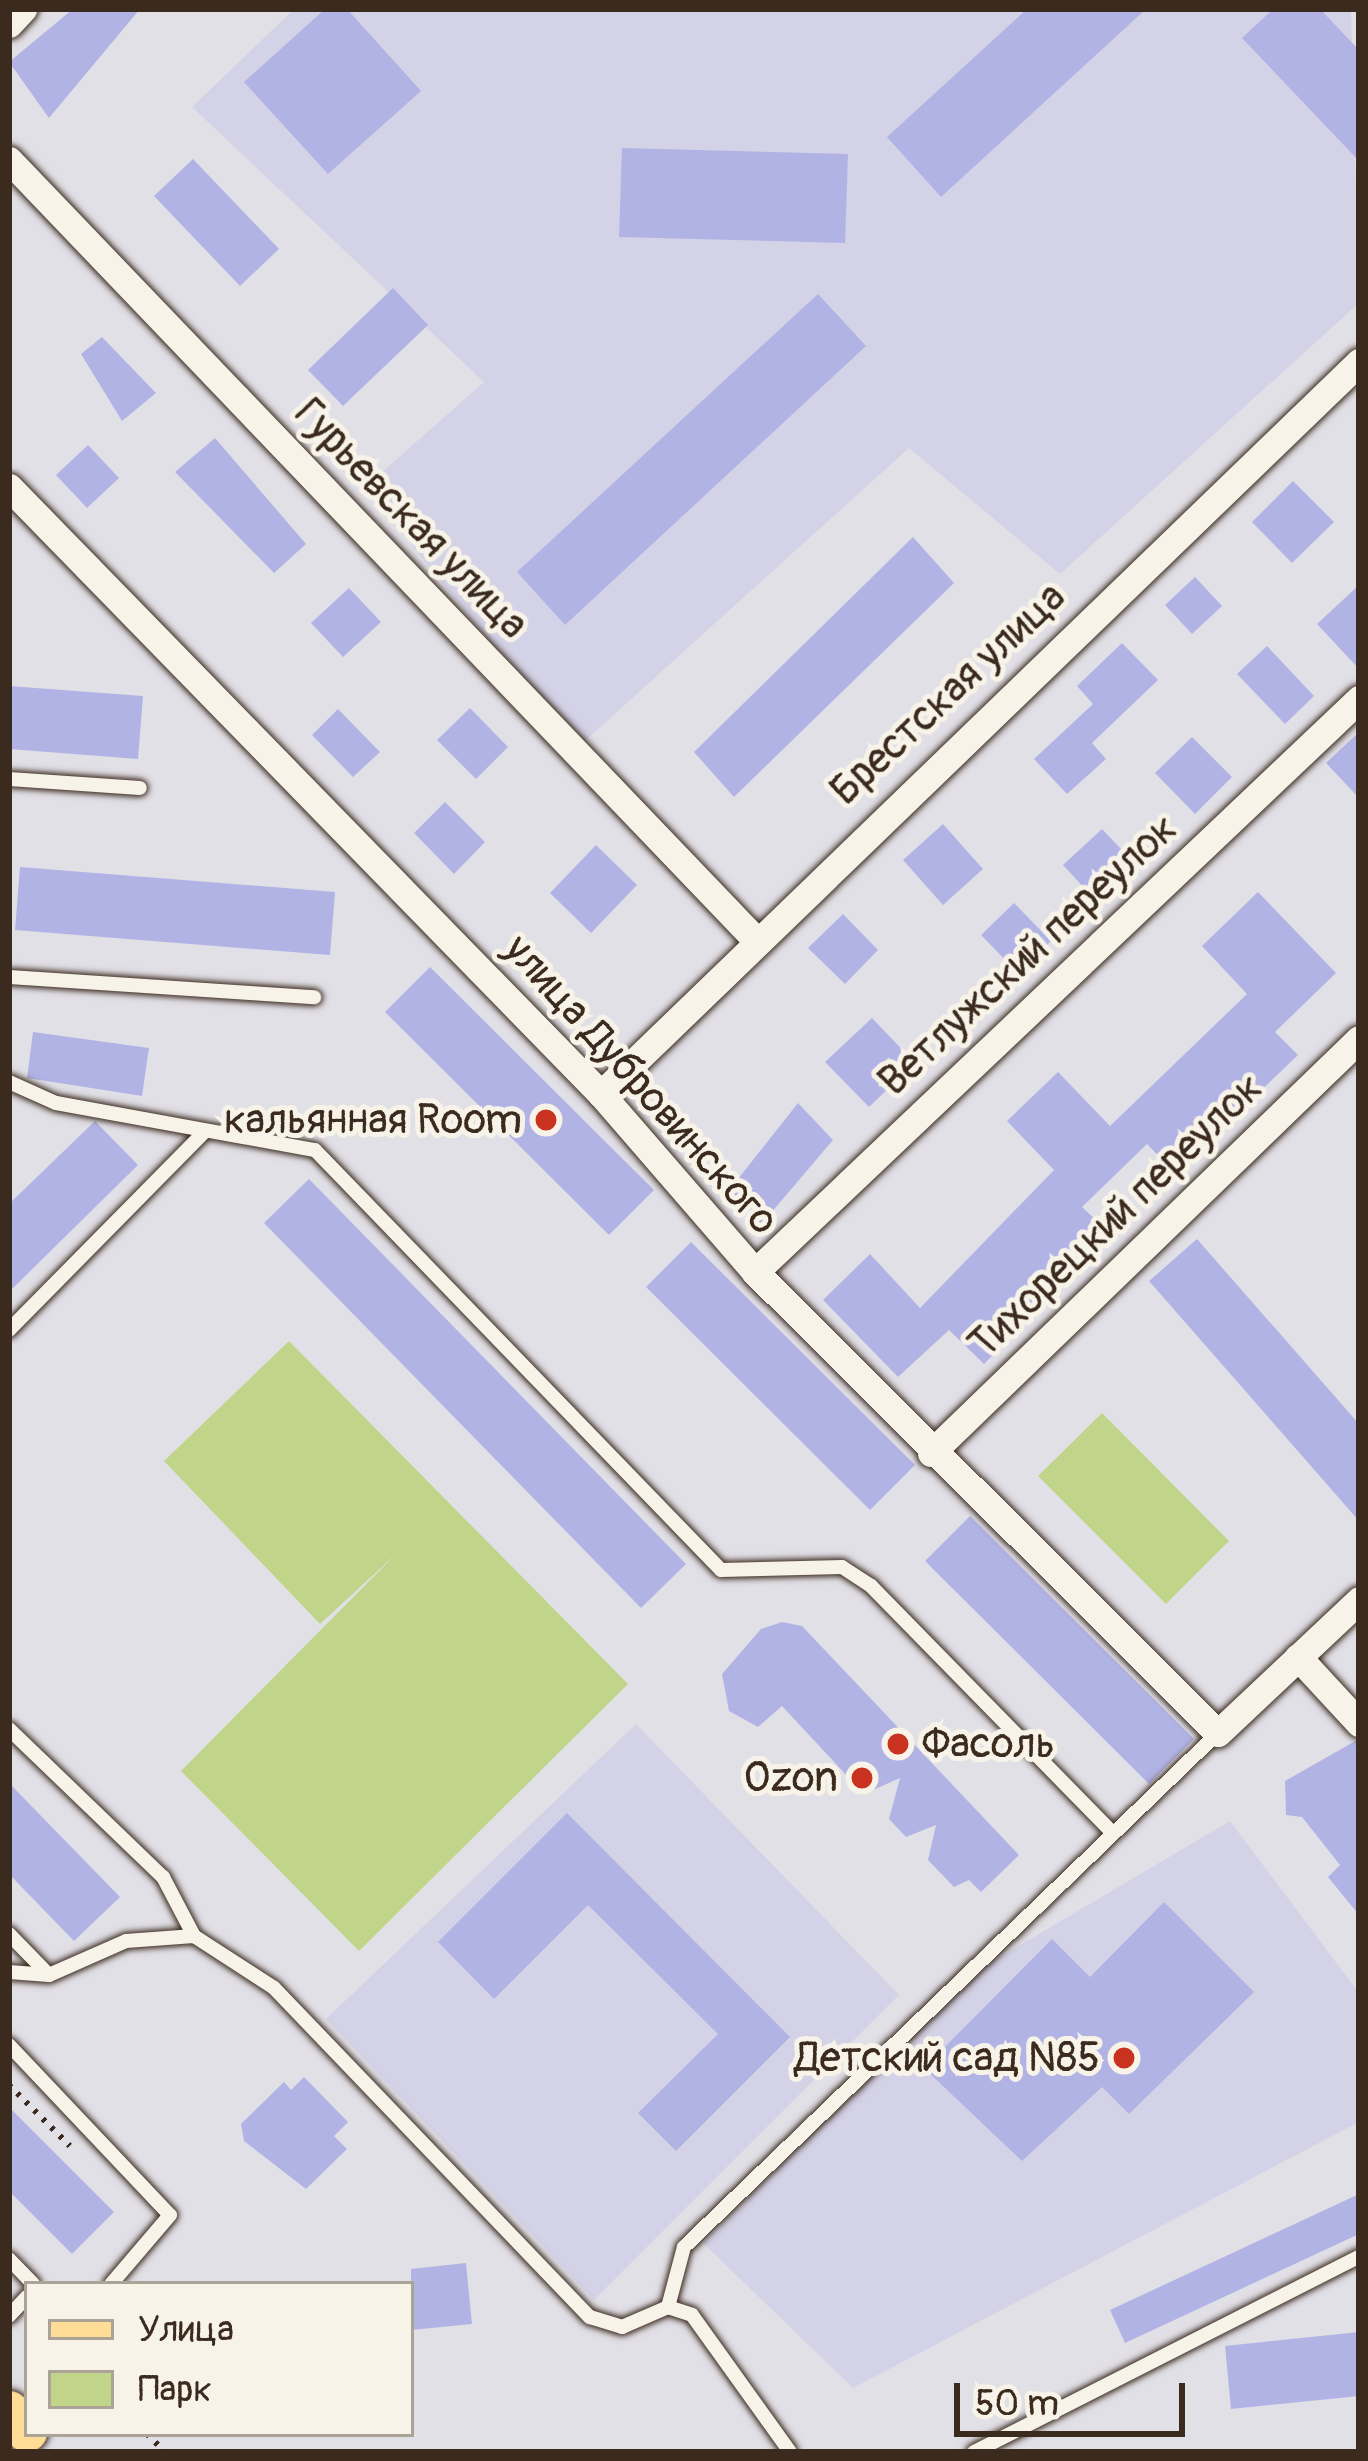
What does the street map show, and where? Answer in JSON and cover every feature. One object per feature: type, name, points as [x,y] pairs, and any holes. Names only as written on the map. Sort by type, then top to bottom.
[{"type":"street","points":[[9,24],[23,9]]},
{"type":"street","name":"Гурьевская улица","points":[[9,160],[753,937]]},
{"type":"street","name":"Брестская улица","points":[[601,1094],[753,937],[1359,362]]},
{"type":"street","name":"улица Дубровинского","points":[[9,488],[601,1094],[754,1272],[931,1453],[1218,1733]]},
{"type":"street","name":"Ветлужский переулок","points":[[754,1272],[1359,699]]},
{"type":"street","name":"Тихорецкий переулок","points":[[931,1453],[1359,1040]]},
{"type":"street","points":[[1218,1733],[1359,1600]]},
{"type":"street","points":[[1298,1657],[1359,1724]]},
{"type":"lane","points":[[9,779],[140,788]]},
{"type":"lane","points":[[9,977],[314,997]]},
{"type":"lane","points":[[9,1082],[56,1103],[315,1150],[721,1570],[842,1567],[872,1586],[1112,1832]]},
{"type":"lane","points":[[9,1330],[204,1132]]},
{"type":"lane","points":[[9,1729],[163,1877],[194,1936],[274,1988],[590,2317],[622,2327],[668,2307],[692,2315],[790,2452]]},
{"type":"lane","points":[[668,2307],[684,2247],[1218,1733]]},
{"type":"lane","points":[[9,1934],[49,1975]]},
{"type":"lane","points":[[9,1972],[49,1975],[126,1942],[194,1936]]},
{"type":"lane","points":[[9,2045],[170,2215],[114,2281]]},
{"type":"lane","points":[[974,2452],[1359,2257]]},
{"type":"lane","points":[[9,2259],[30,2281]]},
{"type":"path","points":[[9,2085],[76,2152]]},
{"type":"shaded area","points":[[294,9],[1351,9],[1359,303],[1060,574],[909,448],[576,749],[365,487],[484,382],[192,107]]},
{"type":"shaded area","points":[[636,1724],[899,1995],[594,2300],[326,2019]]},
{"type":"shaded area","name":"Детский сад N85","points":[[1230,1821],[1359,1993],[1359,2122],[853,2388],[703,2243],[978,1970]]},
{"type":"green space","points":[[289,1341],[628,1684],[359,1951],[181,1771],[395,1555],[320,1624],[164,1461]]},
{"type":"green space","points":[[1102,1413],[1229,1541],[1166,1604],[1038,1476]]},
{"type":"building","points":[[73,9],[140,9],[49,118],[9,62]]},
{"type":"building","points":[[325,9],[347,9],[421,91],[328,174],[244,82]]},
{"type":"building","points":[[1027,9],[1146,9],[941,197],[887,137]]},
{"type":"building","points":[[1273,9],[1320,9],[1359,50],[1359,161],[1242,38]]},
{"type":"building","points":[[622,148],[848,154],[845,243],[619,237]]},
{"type":"building","points":[[193,159],[279,249],[240,286],[154,196]]},
{"type":"building","points":[[393,288],[428,325],[343,406],[308,370]]},
{"type":"building","points":[[818,294],[866,346],[565,625],[517,572]]},
{"type":"building","points":[[102,337],[156,393],[122,421],[81,354]]},
{"type":"building","points":[[215,438],[306,544],[274,573],[175,472]]},
{"type":"building","points":[[88,445],[119,478],[87,508],[56,475]]},
{"type":"building","points":[[1293,481],[1334,522],[1292,563],[1252,522]]},
{"type":"building","points":[[913,537],[954,583],[734,797],[694,752]]},
{"type":"building","points":[[1195,577],[1222,606],[1192,634],[1165,605]]},
{"type":"building","points":[[1359,585],[1359,669],[1317,624]]},
{"type":"building","points":[[349,588],[381,622],[343,657],[311,623]]},
{"type":"building","points":[[1122,643],[1158,680],[1092,743],[1106,759],[1067,794],[1034,759],[1093,704],[1077,686]]},
{"type":"building","points":[[1267,646],[1314,696],[1285,724],[1237,674]]},
{"type":"building","points":[[9,686],[143,696],[138,759],[9,749]]},
{"type":"building","points":[[470,708],[508,747],[476,779],[437,740]]},
{"type":"building","points":[[338,709],[380,752],[353,777],[312,735]]},
{"type":"building","points":[[1359,732],[1359,798],[1326,763]]},
{"type":"building","points":[[1192,737],[1232,777],[1195,814],[1155,773]]},
{"type":"building","points":[[445,802],[485,842],[454,874],[414,833]]},
{"type":"building","points":[[943,824],[983,869],[943,905],[903,860]]},
{"type":"building","points":[[1102,829],[1139,868],[1100,905],[1063,865]]},
{"type":"building","points":[[596,845],[637,885],[591,933],[550,893]]},
{"type":"building","points":[[20,867],[335,892],[330,955],[15,930]]},
{"type":"building","points":[[1258,892],[1336,973],[1275,1032],[1298,1055],[1175,1173],[1147,1144],[1082,1207],[1111,1234],[984,1364],[949,1330],[898,1377],[823,1300],[870,1254],[920,1308],[1054,1170],[1007,1121],[1058,1072],[1110,1126],[1247,994],[1202,946]]},
{"type":"building","points":[[1014,903],[1051,941],[1018,973],[981,935]]},
{"type":"building","points":[[843,914],[878,950],[845,984],[808,948]]},
{"type":"building","points":[[430,967],[654,1190],[609,1235],[385,1012]]},
{"type":"building","points":[[872,1018],[915,1063],[869,1107],[825,1062]]},
{"type":"building","points":[[33,1032],[149,1048],[142,1096],[27,1078]]},
{"type":"building","points":[[798,1103],[833,1140],[759,1227],[726,1194]]},
{"type":"building","points":[[95,1121],[138,1165],[9,1292],[9,1204]]},
{"type":"building","points":[[309,1179],[686,1564],[641,1608],[264,1223]]},
{"type":"building","points":[[1197,1239],[1359,1424],[1359,1521],[1149,1281]]},
{"type":"building","points":[[691,1242],[915,1465],[870,1510],[646,1287]]},
{"type":"building","points":[[970,1516],[1194,1739],[1149,1784],[925,1561]]},
{"type":"building","points":[[782,1622],[802,1626],[1019,1855],[981,1892],[969,1880],[954,1887],[928,1860],[936,1825],[906,1837],[889,1819],[900,1778],[864,1794],[782,1706],[758,1727],[729,1711],[722,1674],[761,1629]]},
{"type":"building","points":[[1357,1740],[1359,1915],[1328,1877],[1340,1865],[1302,1817],[1286,1815],[1285,1781]]},
{"type":"building","points":[[9,1783],[120,1897],[74,1941],[9,1874]]},
{"type":"building","points":[[567,1813],[790,2037],[676,2151],[638,2113],[718,2034],[588,1905],[494,1999],[438,1942]]},
{"type":"building","points":[[1164,1902],[1254,1992],[1129,2114],[1102,2087],[1022,2161],[924,2068],[1052,1939],[1090,1977]]},
{"type":"building","points":[[304,2077],[348,2122],[334,2136],[347,2149],[306,2189],[244,2141],[241,2124],[284,2082],[291,2090]]},
{"type":"building","points":[[9,2107],[114,2212],[72,2254],[9,2191]]},
{"type":"building","points":[[1359,2194],[1359,2234],[1125,2343],[1110,2310]]},
{"type":"building","points":[[466,2263],[472,2324],[414,2330],[411,2269]]},
{"type":"building","points":[[1359,2332],[1359,2396],[1231,2409],[1225,2346]]},
{"type":"place","name":"кальянная Room","points":[[546,1120]]},
{"type":"place","name":"Фасоль","points":[[898,1744]]},
{"type":"place","name":"Ozon","points":[[862,1778]]},
{"type":"place","name":"Детский сад N85","points":[[1124,2058]]}]
